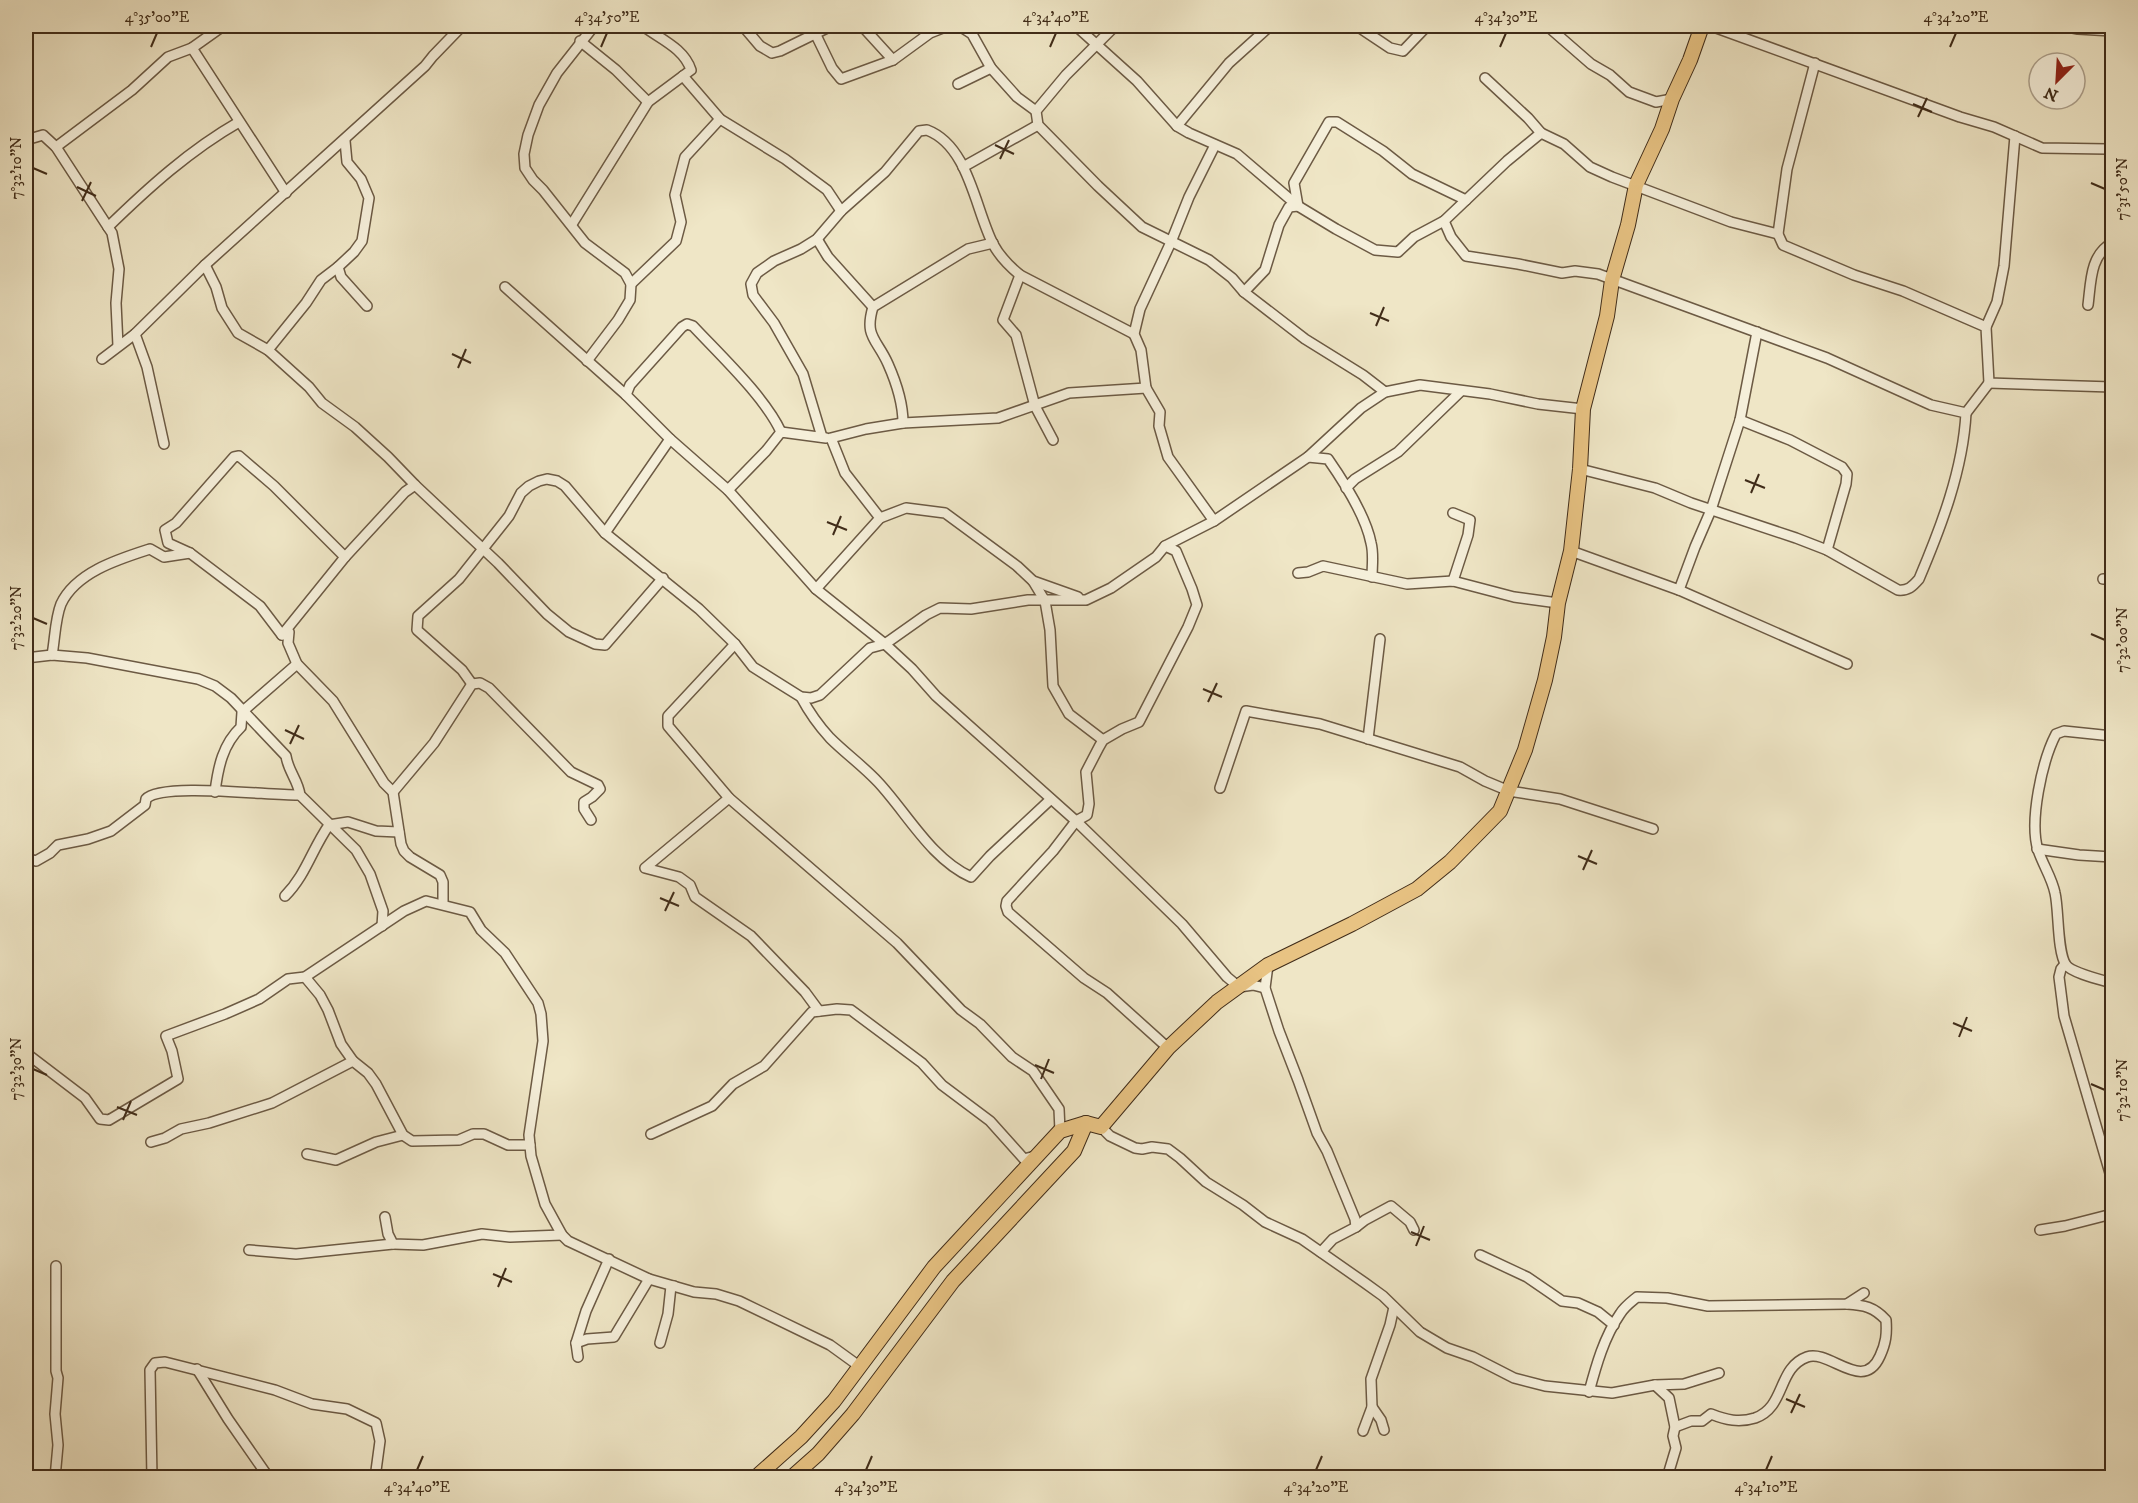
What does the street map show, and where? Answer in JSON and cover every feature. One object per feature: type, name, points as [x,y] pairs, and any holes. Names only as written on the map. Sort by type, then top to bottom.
[{"type":"main road","points":[[755,1478],[801,1437],[834,1401],[934,1267],[1060,1131],[1086,1123],[1101,1127],[1168,1048],[1217,1002],[1268,965],[1417,889],[1450,862],[1500,811],[1534,725],[1554,637],[1558,603],[1571,551],[1580,469],[1583,409],[1607,316],[1612,280],[1628,225],[1636,185],[1662,129],[1702,26]]},
{"type":"main road","points":[[791,1478],[818,1454],[853,1414],[953,1281],[1074,1151],[1086,1123]]},
{"type":"street","points":[[56,147],[132,90],[168,57],[192,48],[223,26]]},
{"type":"street","points":[[102,359],[135,334],[205,266],[345,141],[425,66],[462,26]]},
{"type":"street","points":[[586,360],[618,320],[630,300],[631,284],[625,273],[585,243],[572,224],[533,180],[525,168],[524,154],[539,105],[557,73],[594,26]]},
{"type":"street","points":[[572,224],[648,102],[691,70],[688,61],[680,52],[643,26]]},
{"type":"street","points":[[743,26],[760,46],[772,53],[831,26]]},
{"type":"street","points":[[862,26],[893,60]]},
{"type":"street","points":[[815,33],[832,68],[841,80],[893,60],[930,33],[950,26],[961,27],[972,34],[991,68],[1017,97],[1036,111],[1038,125],[1142,227],[1209,260],[1232,278],[1244,292],[1305,339],[1363,375],[1385,392]]},
{"type":"street","points":[[1076,26],[1137,81],[1177,126],[1237,154],[1298,206],[1375,250],[1398,252],[1414,237],[1444,221],[1507,161],[1541,133]]},
{"type":"street","points":[[1036,111],[1066,75],[1114,26]]},
{"type":"street","points":[[1177,126],[1229,63],[1270,26]]},
{"type":"street","points":[[1357,26],[1390,48],[1403,51],[1427,26]]},
{"type":"street","points":[[1711,26],[2015,136],[2042,148],[2107,149],[2112,145]]},
{"type":"street","points":[[2062,26],[2078,30],[2112,31]]},
{"type":"street","points":[[1552,30],[1591,64],[1610,75],[1629,92],[1656,102],[1672,99]]},
{"type":"street","points":[[580,41],[616,70],[648,102]]},
{"type":"street","points":[[192,48],[286,193]]},
{"type":"street","points":[[1815,63],[1788,169],[1778,234],[1783,245],[1903,291],[1986,327]]},
{"type":"street","points":[[958,84],[991,68]]},
{"type":"street","points":[[682,76],[720,119],[785,159],[827,190],[841,211]]},
{"type":"street","points":[[1485,78],[1541,133],[1564,144],[1590,167],[1636,185],[1645,191],[1731,222],[1778,234]]},
{"type":"street","points":[[631,284],[676,241],[681,222],[675,195],[685,157],[720,119]]},
{"type":"street","points":[[108,227],[147,190],[192,153],[215,135],[239,122]]},
{"type":"street","points":[[1298,206],[1294,183],[1329,122],[1337,122],[1383,151],[1412,174],[1466,200]]},
{"type":"street","points":[[963,167],[1038,125]]},
{"type":"street","points":[[880,518],[845,473],[827,438],[803,374],[774,323],[753,295],[751,284],[757,273],[774,261],[817,239],[841,211],[885,172],[919,131],[927,130],[945,141],[963,167],[976,195],[993,243],[1004,261],[1020,275],[1134,334]]},
{"type":"street","points":[[26,140],[43,135],[56,147],[112,233],[119,269],[116,303],[118,346]]},
{"type":"street","points":[[1580,469],[1655,488],[1827,550],[1898,590],[1906,591],[1912,587],[1923,568],[1953,485],[1963,446],[1966,413],[1989,382],[1986,327],[1997,302],[2004,266],[2015,136]]},
{"type":"street","points":[[267,350],[306,303],[321,280],[354,252],[362,241],[369,198],[361,179],[347,162],[345,141]]},
{"type":"street","points":[[1214,521],[1168,457],[1159,426],[1160,412],[1146,388],[1141,350],[1134,334],[1140,309],[1189,196],[1215,145]]},
{"type":"street","points":[[1244,292],[1265,270],[1279,225],[1289,207],[1298,206]]},
{"type":"street","points":[[1444,221],[1451,237],[1466,256],[1562,273],[1575,271],[1598,274],[1827,358],[1931,405],[1966,413]]},
{"type":"street","points":[[817,239],[828,257],[873,307]]},
{"type":"street","points":[[903,423],[896,382],[887,361],[873,339],[869,322],[873,307],[968,249],[993,243]]},
{"type":"street","points":[[2088,305],[2094,263],[2104,248],[2112,243]]},
{"type":"street","points":[[205,266],[216,287],[222,308],[238,333],[267,350],[309,387],[322,403],[380,449],[498,563],[547,614],[569,632],[600,646],[609,641],[663,578]]},
{"type":"street","points":[[338,267],[341,277],[367,306]]},
{"type":"street","points":[[1020,275],[1003,320],[1016,335],[1035,406],[1053,440]]},
{"type":"street","points":[[505,287],[728,490],[816,589],[885,644],[936,696],[1076,821],[1182,924],[1227,977],[1239,987],[1253,985],[1265,988]]},
{"type":"street","points":[[626,395],[630,384],[687,324],[693,326],[759,399],[775,419],[781,432]]},
{"type":"street","points":[[1679,590],[1712,510],[1740,420],[1758,332]]},
{"type":"street","points":[[135,334],[147,367],[164,444]]},
{"type":"street","points":[[1989,382],[2112,387]]},
{"type":"street","points":[[472,684],[462,670],[417,630],[418,615],[459,579],[509,516],[521,493],[539,481],[547,479],[565,486],[605,533],[699,609],[735,644],[753,667],[801,697],[811,698],[820,695],[870,648],[885,644],[926,615],[940,608],[971,609],[1028,600],[1086,600],[1111,588],[1156,557],[1165,546],[1214,521],[1308,457],[1361,408],[1385,392],[1420,385],[1583,409]]},
{"type":"street","points":[[781,432],[827,438],[903,423],[998,418],[1069,393],[1146,388]]},
{"type":"street","points":[[1346,488],[1355,479],[1398,452],[1461,390]]},
{"type":"street","points":[[1740,420],[1790,440],[1842,467],[1847,474],[1827,550]]},
{"type":"street","points":[[728,490],[781,432]]},
{"type":"street","points":[[605,533],[670,439]]},
{"type":"street","points":[[282,635],[260,606],[190,553],[168,543],[165,530],[176,523],[234,457],[239,456],[274,486],[345,557]]},
{"type":"street","points":[[1308,457],[1328,459],[1360,513],[1372,544],[1372,577]]},
{"type":"street","points":[[282,635],[345,557],[405,492],[415,485]]},
{"type":"street","points":[[816,589],[880,518],[906,508],[945,513],[1017,566],[1033,581],[1045,600],[1050,630],[1053,686],[1069,714],[1103,740]]},
{"type":"street","points":[[1453,513],[1470,520],[1468,535],[1453,581]]},
{"type":"street","points":[[1165,546],[1176,551],[1197,604],[1188,627],[1139,722],[1103,740],[1086,772],[1089,804],[1087,815],[1076,821],[1053,851],[1007,901],[1006,906],[1008,912],[1084,978],[1107,993],[1168,1048]]},
{"type":"street","points":[[52,655],[60,607],[70,590],[86,576],[150,549],[164,557],[190,553]]},
{"type":"street","points":[[1571,551],[1679,590],[1847,664]]},
{"type":"street","points":[[1298,573],[1323,566],[1407,584],[1453,581],[1514,597],[1558,603]]},
{"type":"street","points":[[1033,581],[1086,600]]},
{"type":"street","points":[[282,635],[289,632],[288,643],[297,664],[333,701],[384,783],[393,792],[401,844],[410,857],[440,875],[443,882],[443,904]]},
{"type":"street","points":[[1368,739],[1380,639]]},
{"type":"street","points":[[735,644],[668,716],[668,726],[729,798],[897,943],[961,1010],[980,1024],[1011,1057],[1033,1071],[1059,1109],[1060,1131]]},
{"type":"street","points":[[26,658],[52,655],[87,658],[198,679],[215,686],[231,698],[286,756],[288,769],[298,783],[300,795],[356,850],[370,874],[383,911],[382,926]]},
{"type":"street","points":[[215,792],[224,752],[231,737],[241,727],[242,712],[297,664]]},
{"type":"street","points":[[472,684],[480,683],[489,688],[571,772],[598,785],[600,789],[596,794],[584,802],[584,809],[591,820]]},
{"type":"street","points":[[393,792],[434,743],[472,684]]},
{"type":"street","points":[[801,697],[812,716],[830,738],[877,781],[940,854],[958,871],[971,877],[1051,799]]},
{"type":"street","points":[[1220,788],[1246,711],[1320,724],[1460,767],[1509,791],[1560,799],[1653,829]]},
{"type":"street","points":[[2112,736],[2064,731],[2056,734],[2041,774],[2037,807],[2037,849],[2055,892],[2062,952],[2066,964],[2071,969],[2112,983]]},
{"type":"street","points":[[26,858],[36,861],[50,853],[58,844],[88,839],[111,831],[146,805],[146,799],[156,793],[183,791],[300,795]]},
{"type":"street","points":[[729,798],[645,868],[679,877],[690,885],[695,897],[751,936],[805,992],[819,1011]]},
{"type":"street","points":[[285,896],[305,871],[321,836],[329,825],[348,822],[376,831],[399,832]]},
{"type":"street","points":[[2037,849],[2112,857]]},
{"type":"street","points":[[26,1053],[85,1098],[100,1119],[109,1120],[178,1079],[166,1036],[259,999],[288,979],[305,977],[404,911],[426,901],[470,912],[481,930],[504,953],[538,1003],[543,1041],[529,1135],[530,1145],[535,1173],[545,1204],[562,1235],[588,1252],[609,1259],[650,1279],[694,1292],[716,1294],[739,1301],[830,1345],[859,1366]]},
{"type":"street","points":[[2066,964],[2061,969],[2059,977],[2064,1016],[2102,1138],[2112,1180]]},
{"type":"street","points":[[1268,965],[1265,988],[1285,1049],[1317,1133],[1327,1151],[1355,1219],[1356,1227]]},
{"type":"street","points":[[305,977],[320,995],[342,1044],[353,1061],[368,1073],[376,1084],[403,1135],[412,1141],[459,1140],[473,1134],[484,1134],[508,1145],[530,1145]]},
{"type":"street","points":[[651,1134],[712,1106],[733,1083],[764,1066],[812,1012],[851,1010],[922,1063],[942,1085],[990,1121],[1024,1159],[1035,1156]]},
{"type":"street","points":[[150,1142],[181,1129],[209,1123],[272,1103],[353,1061]]},
{"type":"street","points":[[1101,1127],[1122,1144],[1142,1149],[1152,1147],[1168,1149],[1206,1182],[1265,1222],[1302,1239],[1365,1282],[1410,1324],[1435,1342],[1473,1357],[1514,1378],[1589,1392],[1612,1393],[1655,1385],[1684,1384],[1719,1373]]},
{"type":"street","points":[[307,1154],[336,1160],[376,1142],[403,1135]]},
{"type":"street","points":[[1322,1252],[1333,1239],[1391,1206],[1410,1222],[1414,1230]]},
{"type":"street","points":[[2040,1230],[2112,1214]]},
{"type":"street","points":[[385,1217],[388,1234],[393,1244]]},
{"type":"street","points":[[249,1250],[296,1254],[393,1244],[423,1245],[482,1234],[510,1237],[562,1235]]},
{"type":"street","points":[[1480,1255],[1527,1277],[1562,1301],[1578,1303],[1598,1312],[1614,1325]]},
{"type":"street","points":[[578,1357],[576,1343],[586,1311],[609,1259]]},
{"type":"street","points":[[55,1478],[57,1445],[55,1414],[58,1378],[56,1371],[56,1266]]},
{"type":"street","points":[[576,1343],[587,1339],[614,1337],[650,1279]]},
{"type":"street","points":[[660,1343],[668,1314],[671,1286],[674,1286]]},
{"type":"street","points":[[1846,1304],[1864,1293]]},
{"type":"street","points":[[1589,1392],[1596,1366],[1614,1325],[1621,1312],[1637,1297],[1667,1298],[1708,1306],[1864,1305],[1877,1310],[1886,1320],[1888,1337],[1877,1361],[1870,1368],[1859,1372],[1818,1356],[1806,1357],[1784,1378],[1775,1404],[1765,1414],[1740,1422],[1711,1414],[1702,1421],[1691,1421],[1675,1427]]},
{"type":"street","points":[[1363,1431],[1372,1407],[1371,1379],[1394,1307]]},
{"type":"street","points":[[152,1478],[150,1370],[155,1364],[165,1362],[275,1390],[312,1404],[347,1409],[376,1423],[380,1441],[375,1478]]},
{"type":"street","points":[[197,1369],[228,1419],[270,1478]]},
{"type":"street","points":[[1655,1385],[1669,1398],[1675,1427],[1673,1436],[1676,1448],[1667,1478]]},
{"type":"street","points":[[1372,1407],[1381,1420],[1384,1430]]}]
